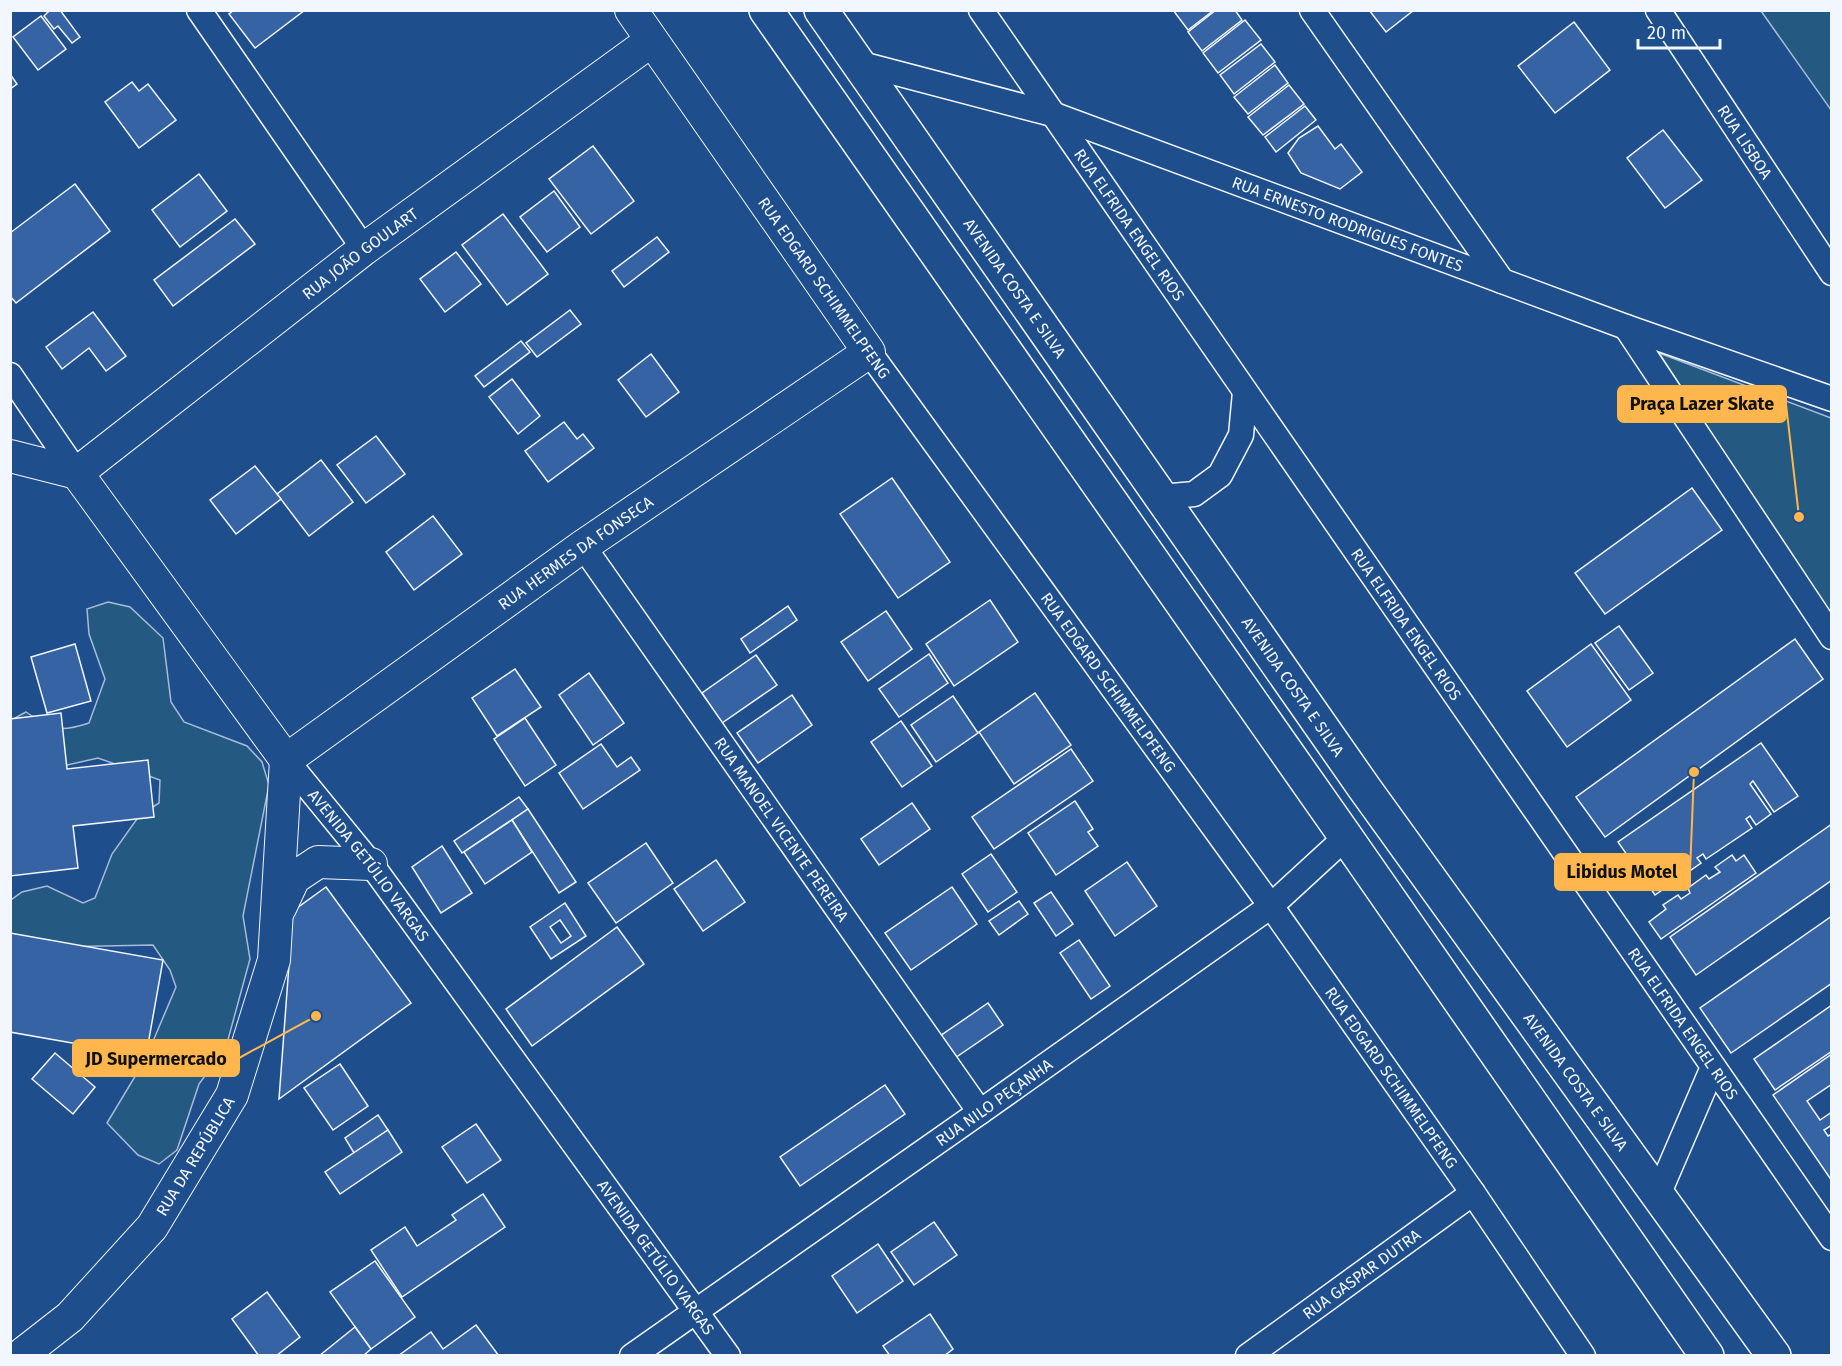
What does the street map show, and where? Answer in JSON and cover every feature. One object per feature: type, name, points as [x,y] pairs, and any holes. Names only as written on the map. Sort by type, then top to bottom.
[{"type":"main road","points":[[766,10],[1707,1356]]},
{"type":"main road","name":"AVENIDA COSTA E SILVA","points":[[821,10],[1372,799],[1774,1356]]},
{"type":"street","points":[[199,10],[364,249]]},
{"type":"street","name":"RUA EDGARD SCHIMMELPFENG","points":[[631,10],[869,352],[1271,906],[1473,1193],[1583,1356]]},
{"type":"street","name":"RUA ELFRIDA ENGEL RIOS","points":[[981,10],[1832,1238]]},
{"type":"street","points":[[1312,10],[1502,281]]},
{"type":"street","name":"RUA LISBOA","points":[[1658,10],[1832,273]]},
{"type":"street","name":"RUA JOÃO GOULART","points":[[77,473],[364,249],[651,41]]},
{"type":"street","name":"RUA ERNESTO RODRIGUES FONTES","points":[[858,63],[1052,114],[1626,327],[1832,399]]},
{"type":"street","points":[[1626,327],[1832,637]]},
{"type":"street","name":"RUA HERMES DA FONSECA","points":[[286,760],[584,546],[869,352]]},
{"type":"street","name":"AVENIDA GETÚLIO VARGAS","points":[[10,375],[77,473],[286,760],[371,864],[728,1356]]},
{"type":"street","points":[[1161,497],[1194,494],[1220,476],[1240,435],[1245,392]]},
{"type":"street","points":[[10,456],[77,473]]},
{"type":"street","name":"RUA MANOEL VICENTE PEREIRA","points":[[584,546],[980,1112]]},
{"type":"street","name":"RUA DA REPÚBLICA","points":[[20,1356],[70,1317],[152,1227],[232,1095],[274,960],[286,760]]},
{"type":"street","name":"RUA NILO PEÇANHA","points":[[632,1356],[1271,906],[1346,837]]},
{"type":"street","points":[[278,911],[294,878],[318,862],[371,864]]},
{"type":"street","points":[[1658,1195],[1713,1067]]},
{"type":"street","name":"RUA GASPAR DUTRA","points":[[1248,1356],[1473,1193]]},
{"type":"shaded area","points":[[1761,11],[1831,11],[1831,110]]},
{"type":"shaded area","points":[[1659,353],[1831,418],[1831,616]]},
{"type":"shaded area","points":[[108,602],[130,607],[163,638],[171,702],[184,722],[247,746],[262,762],[269,785],[243,916],[250,959],[226,1047],[199,1084],[177,1150],[159,1164],[138,1155],[107,1123],[145,1060],[176,987],[170,970],[153,945],[52,947],[11,942],[11,900],[22,892],[47,886],[83,903],[95,898],[112,854],[139,816],[159,803],[160,780],[98,758],[32,773],[11,720],[26,712],[56,728],[70,728],[89,723],[105,679],[89,634],[87,609]]},
{"type":"building","points":[[50,10],[60,10],[80,37],[72,43],[58,26],[54,29],[44,16]]},
{"type":"building","points":[[234,10],[305,10],[255,48],[229,14]]},
{"type":"building","points":[[1173,10],[1214,10],[1188,30]]},
{"type":"building","points":[[1216,10],[1235,10],[1242,20],[1202,51],[1188,32]]},
{"type":"building","points":[[1369,10],[1414,10],[1386,32]]},
{"type":"building","points":[[41,16],[66,49],[38,70],[13,37]]},
{"type":"building","points":[[1245,20],[1261,40],[1218,73],[1203,53]]},
{"type":"building","points":[[1574,22],[1610,70],[1555,113],[1518,66]]},
{"type":"building","points":[[1261,44],[1275,62],[1234,94],[1220,75]]},
{"type":"building","points":[[1275,65],[1288,83],[1248,114],[1234,97]]},
{"type":"building","points":[[10,74],[17,84],[10,89]]},
{"type":"building","points":[[132,82],[139,91],[148,84],[176,120],[139,148],[105,102]]},
{"type":"building","points":[[1289,85],[1304,104],[1263,135],[1248,117]]},
{"type":"building","points":[[1305,106],[1316,120],[1276,152],[1265,137]]},
{"type":"building","points":[[1318,126],[1335,149],[1341,144],[1362,172],[1340,189],[1301,173],[1288,153],[1299,138]]},
{"type":"building","points":[[1663,130],[1702,180],[1665,208],[1627,158]]},
{"type":"building","points":[[593,146],[634,201],[591,234],[549,179]]},
{"type":"building","points":[[199,174],[227,211],[180,247],[152,210]]},
{"type":"building","points":[[75,184],[110,231],[16,303],[10,296],[10,233]]},
{"type":"building","points":[[554,191],[580,227],[547,252],[520,217]]},
{"type":"building","points":[[503,214],[548,274],[507,305],[462,245]]},
{"type":"building","points":[[235,219],[255,244],[173,306],[154,280]]},
{"type":"building","points":[[657,237],[669,252],[624,287],[612,271]]},
{"type":"building","points":[[456,252],[481,284],[445,312],[420,279]]},
{"type":"building","points":[[570,310],[581,324],[537,357],[526,343]]},
{"type":"building","points":[[93,312],[126,356],[106,371],[89,348],[62,369],[46,347]]},
{"type":"building","points":[[521,341],[530,352],[484,387],[475,376]]},
{"type":"building","points":[[651,354],[679,392],[646,417],[618,380]]},
{"type":"building","points":[[512,379],[540,416],[518,434],[489,397]]},
{"type":"building","points":[[564,422],[577,439],[583,434],[594,448],[548,482],[525,451]]},
{"type":"building","points":[[376,436],[405,474],[366,503],[337,465]]},
{"type":"building","points":[[321,460],[353,502],[309,536],[277,494]]},
{"type":"building","points":[[255,466],[281,499],[236,534],[210,500]]},
{"type":"building","points":[[892,478],[950,562],[898,598],[840,514]]},
{"type":"building","points":[[1692,488],[1722,530],[1605,614],[1575,573]]},
{"type":"building","points":[[433,516],[462,554],[414,590],[386,552]]},
{"type":"building","points":[[990,600],[1018,642],[954,686],[926,644]]},
{"type":"building","points":[[788,606],[797,620],[750,653],[741,639]]},
{"type":"building","points":[[886,611],[912,649],[868,681],[841,642]]},
{"type":"building","points":[[1619,626],[1653,673],[1629,690],[1595,643]]},
{"type":"building","points":[[1795,639],[1823,679],[1605,837],[1576,797]]},
{"type":"building","points":[[75,644],[91,701],[47,713],[31,657]]},
{"type":"building","points":[[1591,644],[1631,700],[1567,747],[1527,691]]},
{"type":"building","points":[[929,654],[948,683],[899,717],[879,689]]},
{"type":"building","points":[[756,655],[777,685],[722,723],[702,693]]},
{"type":"building","points":[[515,669],[541,707],[497,736],[472,698]]},
{"type":"building","points":[[589,673],[624,723],[593,745],[559,695]]},
{"type":"building","points":[[1035,693],[1071,745],[1014,784],[979,732]]},
{"type":"building","points":[[792,695],[812,725],[758,763],[737,733]]},
{"type":"building","points":[[953,696],[978,733],[936,762],[911,725]]},
{"type":"building","points":[[61,713],[67,769],[148,760],[154,817],[73,826],[78,868],[10,876],[10,719]]},
{"type":"building","points":[[525,718],[556,765],[525,786],[494,739]]},
{"type":"building","points":[[901,721],[932,766],[902,787],[871,742]]},
{"type":"building","points":[[1761,743],[1798,796],[1774,812],[1753,781],[1750,784],[1771,814],[1756,825],[1750,816],[1746,819],[1752,828],[1706,859],[1703,854],[1697,858],[1701,863],[1655,895],[1618,842]]},
{"type":"building","points":[[601,744],[617,767],[631,757],[640,770],[583,809],[559,773]]},
{"type":"building","points":[[1071,749],[1093,781],[994,849],[972,817]]},
{"type":"building","points":[[519,797],[528,809],[462,853],[454,841]]},
{"type":"building","points":[[1075,801],[1093,829],[1088,832],[1098,846],[1056,875],[1028,833]]},
{"type":"building","points":[[912,803],[930,829],[879,865],[861,839]]},
{"type":"building","points":[[528,809],[576,882],[559,893],[512,820]]},
{"type":"building","points":[[512,820],[532,852],[485,884],[464,852]]},
{"type":"building","points":[[1832,824],[1832,880],[1696,975],[1670,937]]},
{"type":"building","points":[[646,843],[673,883],[616,923],[588,883]]},
{"type":"building","points":[[442,846],[472,893],[441,913],[412,867]]},
{"type":"building","points":[[991,854],[1017,892],[988,912],[962,874]]},
{"type":"building","points":[[1732,855],[1736,861],[1744,855],[1756,873],[1661,939],[1649,922],[1666,909],[1663,905],[1678,895],[1681,899],[1690,893],[1688,888],[1706,875],[1709,879],[1720,872],[1715,867]]},
{"type":"building","points":[[716,860],[745,902],[703,931],[674,889]]},
{"type":"building","points":[[1127,862],[1157,906],[1115,936],[1085,891]]},
{"type":"building","points":[[326,887],[411,1003],[279,1099],[293,911]]},
{"type":"building","points":[[952,887],[977,924],[911,970],[885,933]]},
{"type":"building","points":[[1051,892],[1073,924],[1056,936],[1034,903]]},
{"type":"building","points":[[1019,901],[1028,914],[999,935],[989,921]]},
{"type":"building","points":[[565,903],[586,936],[551,959],[530,927]],"holes":[[[560,920],[571,936],[561,943],[550,927]]]},
{"type":"building","points":[[1832,916],[1832,983],[1731,1053],[1700,1008]]},
{"type":"building","points":[[617,927],[644,964],[532,1046],[506,1009]]},
{"type":"building","points":[[10,933],[163,960],[146,1056],[10,1032]]},
{"type":"building","points":[[1079,940],[1110,986],[1091,999],[1060,953]]},
{"type":"building","points":[[988,1003],[1003,1025],[955,1058],[940,1036]]},
{"type":"building","points":[[1832,1005],[1832,1051],[1775,1090],[1754,1059]]},
{"type":"building","points":[[55,1053],[95,1087],[73,1114],[32,1079]]},
{"type":"building","points":[[1832,1054],[1832,1084],[1807,1101],[1820,1120],[1832,1112],[1832,1125],[1824,1130],[1828,1136],[1832,1134],[1832,1181],[1773,1095]]},
{"type":"building","points":[[340,1064],[368,1106],[333,1130],[304,1088]]},
{"type":"building","points":[[885,1085],[905,1114],[800,1186],[780,1157]]},
{"type":"building","points":[[378,1115],[388,1130],[354,1153],[345,1138]]},
{"type":"building","points":[[476,1124],[501,1160],[467,1183],[442,1147]]},
{"type":"building","points":[[388,1130],[402,1152],[340,1194],[325,1172]]},
{"type":"building","points":[[483,1194],[505,1227],[402,1297],[371,1250],[405,1227],[417,1246],[456,1220],[452,1215]]},
{"type":"building","points":[[934,1222],[957,1255],[914,1285],[891,1252]]},
{"type":"building","points":[[878,1244],[903,1281],[857,1313],[832,1276]]},
{"type":"building","points":[[375,1261],[415,1317],[371,1349],[330,1292]]},
{"type":"building","points":[[267,1292],[300,1337],[276,1356],[259,1356],[232,1319]]},
{"type":"building","points":[[930,1314],[953,1349],[944,1356],[890,1356],[883,1346]]},
{"type":"building","points":[[476,1325],[499,1356],[398,1356],[431,1332],[443,1349]]},
{"type":"building","points":[[355,1327],[371,1349],[363,1356],[319,1356]]},
{"type":"place","name":"Praça Lazer Skate","points":[[1799,517]]},
{"type":"place","name":"Libidus Motel","points":[[1694,772]]},
{"type":"place","name":"JD Supermercado","points":[[316,1016]]}]
